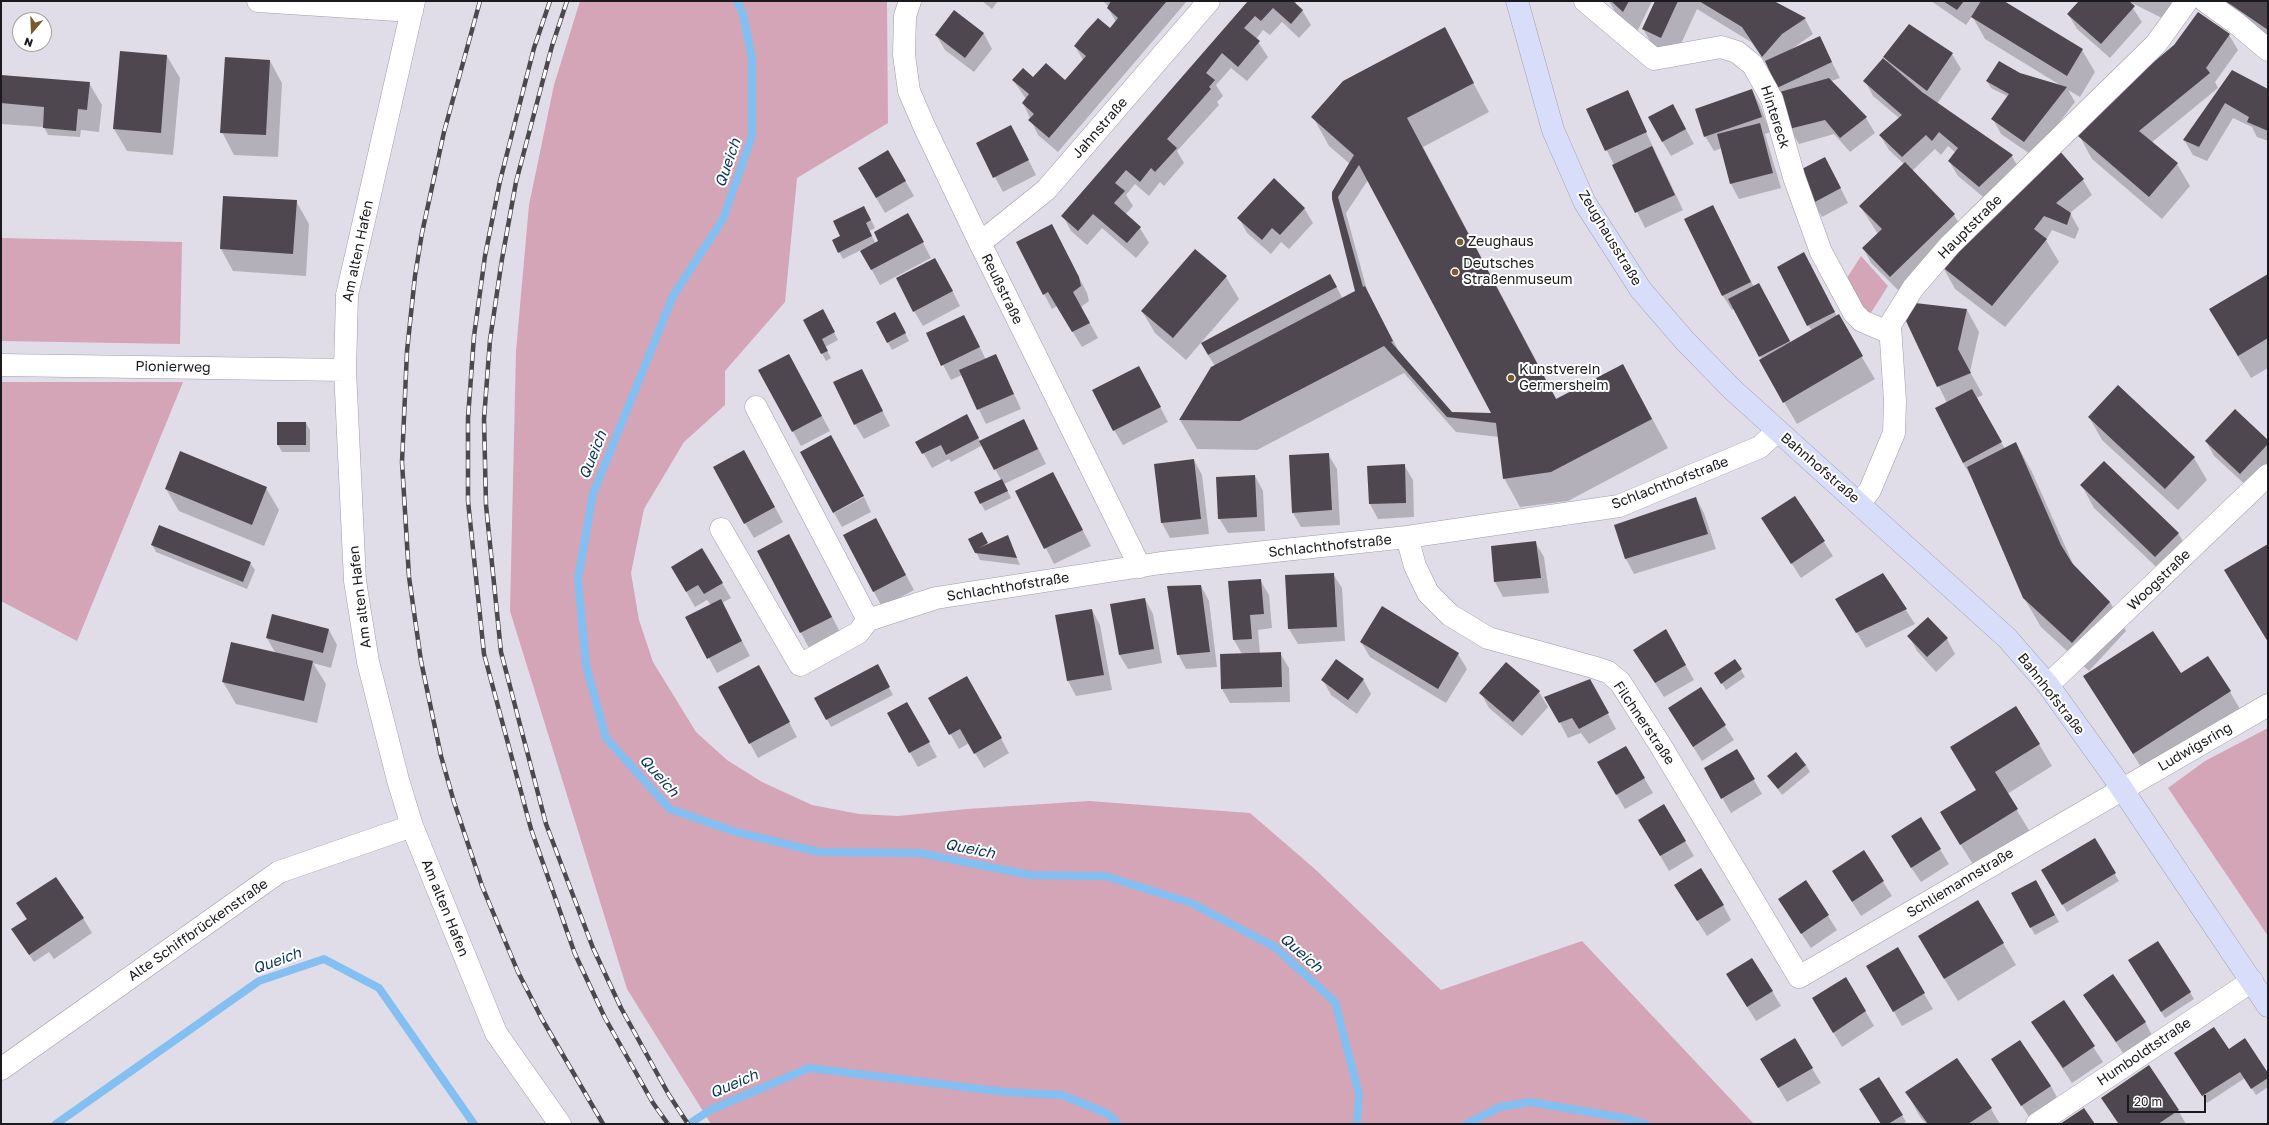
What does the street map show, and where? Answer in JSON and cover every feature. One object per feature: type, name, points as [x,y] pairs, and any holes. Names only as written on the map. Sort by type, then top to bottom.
[{"type":"street","name":"Am alten Hafen","points":[[258,1],[413,6],[347,295],[345,370],[355,581],[368,662],[398,780],[412,826],[496,1033],[560,1124]]},
{"type":"street","name":"Reußstraße","points":[[910,1],[905,16],[904,55],[909,92],[980,243],[1140,567]]},
{"type":"street","name":"Jahnstraße","points":[[980,243],[1046,190],[1209,1]]},
{"type":"street","name":"Zeughausstraße","points":[[1517,1],[1554,130],[1585,203],[1641,290],[1685,341],[1777,431]]},
{"type":"street","name":"Hintereck","points":[[1584,1],[1654,59],[1721,47],[1737,52],[1753,65],[1772,99],[1794,177],[1821,252],[1854,313],[1866,324],[1890,333]]},
{"type":"street","name":"Hauptstraße","points":[[1860,503],[1870,490],[1894,433],[1895,400],[1890,325],[1913,288],[1950,245],[2156,44],[2186,1]]},
{"type":"street","points":[[2205,1],[2236,23],[2268,50]]},
{"type":"street","name":"Pionierweg","points":[[1,365],[345,370]]},
{"type":"street","points":[[756,407],[868,620]]},
{"type":"street","name":"Bahnhofstraße","points":[[1777,431],[1860,503],[2007,638],[2048,685],[2122,790],[2268,1006]]},
{"type":"street","name":"Schlachthofstraße","points":[[721,529],[800,665],[858,632],[868,620],[936,598],[1161,563],[1408,537],[1619,506],[1760,447],[1777,431]]},
{"type":"street","name":"Woogstraße","points":[[2048,685],[2268,475]]},
{"type":"street","name":"Filchnerstraße","points":[[1408,537],[1415,566],[1428,593],[1450,616],[1488,638],[1608,672],[1620,682],[1659,743],[1799,977]]},
{"type":"street","name":"Ludwigsring","points":[[2122,790],[2268,705]]},
{"type":"street","name":"Schliemannstraße","points":[[1799,977],[2122,790]]},
{"type":"street","name":"Alte Schiffbrückenstraße","points":[[1,1069],[279,872],[412,826]]},
{"type":"street","name":"Humboldtstraße","points":[[2037,1124],[2252,981]]},
{"type":"shaded area","points":[[580,1],[887,1],[888,123],[797,178],[785,302],[725,371],[725,405],[684,442],[644,509],[631,573],[639,620],[653,662],[696,732],[727,760],[762,782],[812,805],[859,814],[898,816],[967,809],[1089,801],[1250,813],[1316,870],[1441,990],[1582,941],[1754,1124],[711,1124],[627,989],[510,611],[516,351],[529,205],[554,85]]},
{"type":"shaded area","points":[[1,238],[182,242],[180,344],[1,341]]},
{"type":"shaded area","points":[[1861,256],[1888,286],[1870,314],[1843,284]]},
{"type":"shaded area","points":[[1,382],[183,382],[77,641],[1,601]]},
{"type":"shaded area","points":[[2268,728],[2268,936],[2168,788],[2205,761]]},
{"type":"building","points":[[1111,1],[1167,1],[1049,138],[1028,120],[1034,114],[1022,103],[1029,94],[1012,80],[1023,68],[1033,77],[1046,63],[1065,80],[1086,56],[1074,46],[1086,31],[1098,18],[1110,28],[1118,18],[1107,8]]},
{"type":"building","points":[[1248,1],[1293,1],[1303,10],[1291,24],[1273,8],[1261,21],[1255,16],[1244,28],[1260,41],[1238,67],[1222,53],[1206,73],[1215,80],[1209,87],[1211,89],[1167,139],[1177,148],[1155,172],[1151,168],[1140,182],[1126,170],[1115,183],[1125,191],[1114,203],[1141,227],[1127,243],[1093,214],[1078,231],[1061,216]]},
{"type":"building","points":[[1611,1],[1629,1],[1623,12]]},
{"type":"building","points":[[1655,1],[1678,1],[1661,38],[1642,29]]},
{"type":"building","points":[[1699,1],[1774,1],[1806,18],[1782,34],[1762,57],[1742,27]]},
{"type":"building","points":[[1943,1],[1964,1],[1957,10]]},
{"type":"building","points":[[1981,1],[2004,1],[2083,49],[2067,76],[1971,17]]},
{"type":"building","points":[[2079,1],[2129,1],[2135,6],[2101,44],[2067,14]]},
{"type":"building","points":[[2225,1],[2268,1],[2268,30],[2233,6]]},
{"type":"building","points":[[954,10],[984,33],[965,58],[935,35]]},
{"type":"building","points":[[2198,12],[2230,34],[2206,68],[2210,73],[2139,131],[2178,163],[2149,197],[2078,136],[2137,76],[2174,45]]},
{"type":"building","points":[[1909,24],[1953,53],[1927,91],[1883,57]]},
{"type":"building","points":[[1445,27],[1474,83],[1407,118],[1556,399],[1623,364],[1652,419],[1551,472],[1503,479],[1496,423],[1447,417],[1384,346],[1240,421],[1179,420],[1211,367],[1355,291],[1332,199],[1332,192],[1354,155],[1311,117],[1343,81]],"holes":[[[1359,165],[1491,413],[1452,412],[1391,342],[1393,341],[1365,286],[1363,287],[1338,197]]]},
{"type":"building","points":[[1820,36],[1832,62],[1777,88],[1765,61]]},
{"type":"building","points":[[120,51],[167,55],[161,133],[113,129]]},
{"type":"building","points":[[225,57],[270,60],[266,135],[220,133]]},
{"type":"building","points":[[1883,58],[1922,92],[2013,155],[1979,187],[1948,161],[1958,148],[1939,132],[1932,141],[1926,135],[1902,157],[1879,135],[1902,115],[1863,81]]},
{"type":"building","points":[[1999,61],[2020,73],[2067,87],[2024,142],[1991,119],[2009,94],[1986,81]]},
{"type":"building","points":[[2232,70],[2268,89],[2268,131],[2247,122],[2249,117],[2225,103],[2199,147],[2183,140]]},
{"type":"building","points":[[1,75],[90,82],[87,110],[78,109],[76,131],[43,128],[44,107],[1,103]]},
{"type":"building","points":[[1829,78],[1867,117],[1840,138],[1825,120],[1789,129],[1776,93]]},
{"type":"building","points":[[1752,89],[1762,117],[1704,137],[1695,109]]},
{"type":"building","points":[[1628,90],[1647,132],[1605,151],[1586,109]]},
{"type":"building","points":[[1673,104],[1686,129],[1662,142],[1648,117]]},
{"type":"building","points":[[1760,123],[1773,173],[1730,184],[1717,134]]},
{"type":"building","points":[[1011,125],[1029,160],[993,178],[976,143]]},
{"type":"building","points":[[1652,146],[1675,195],[1635,213],[1612,165]]},
{"type":"building","points":[[888,150],[906,181],[876,198],[858,168]]},
{"type":"building","points":[[2059,150],[2084,179],[2056,203],[2071,213],[2067,225],[2044,216],[2034,229],[2047,239],[1992,306],[1941,266]]},
{"type":"building","points":[[1825,157],[1841,188],[1813,203],[1796,172]]},
{"type":"building","points":[[1905,162],[1955,214],[1890,277],[1862,248],[1882,229],[1859,206]]},
{"type":"building","points":[[1274,178],[1305,208],[1280,235],[1272,228],[1262,240],[1237,218]]},
{"type":"building","points":[[223,196],[297,200],[293,254],[220,249]]},
{"type":"building","points":[[1713,205],[1751,282],[1722,296],[1684,219]]},
{"type":"building","points":[[864,206],[871,220],[866,223],[872,236],[838,253],[832,240],[840,236],[833,221]]},
{"type":"building","points":[[908,213],[924,242],[871,270],[860,251],[878,241],[874,232]]},
{"type":"building","points":[[1052,224],[1079,277],[1081,286],[1073,292],[1090,323],[1072,332],[1048,292],[1043,295],[1016,242]]},
{"type":"building","points":[[1195,249],[1227,276],[1173,338],[1141,311]]},
{"type":"building","points":[[1804,252],[1835,312],[1807,326],[1777,267]]},
{"type":"building","points":[[935,258],[953,291],[913,312],[896,278]]},
{"type":"building","points":[[1330,274],[1337,287],[1208,355],[1201,343]]},
{"type":"building","points":[[2268,274],[2268,338],[2238,356],[2209,309]]},
{"type":"building","points":[[1759,283],[1790,341],[1759,357],[1728,299]]},
{"type":"building","points":[[1915,303],[1967,309],[1958,349],[1971,373],[1937,387],[1906,321]]},
{"type":"building","points":[[823,309],[835,332],[822,339],[828,351],[821,354],[803,320]]},
{"type":"building","points":[[895,312],[906,333],[887,343],[876,322]]},
{"type":"building","points":[[1839,314],[1863,356],[1783,403],[1759,360]]},
{"type":"building","points":[[964,315],[980,347],[941,366],[926,333]]},
{"type":"building","points":[[789,354],[822,416],[792,432],[758,370]]},
{"type":"building","points":[[996,354],[1014,394],[977,410],[959,370]]},
{"type":"building","points":[[1139,366],[1161,407],[1113,431],[1092,390]]},
{"type":"building","points":[[862,369],[883,411],[854,425],[833,382]]},
{"type":"building","points":[[2118,385],[2195,457],[2165,489],[2088,417]]},
{"type":"building","points":[[1972,389],[2002,442],[1963,463],[1935,408]]},
{"type":"building","points":[[2235,409],[2268,440],[2268,444],[2240,474],[2205,441]]},
{"type":"building","points":[[967,414],[979,438],[946,455],[941,445],[922,454],[915,442]]},
{"type":"building","points":[[1024,419],[1038,449],[994,470],[979,441]]},
{"type":"building","points":[[277,422],[306,422],[306,445],[277,445]]},
{"type":"building","points":[[831,435],[864,496],[833,513],[800,452]]},
{"type":"building","points":[[2016,442],[2061,545],[2072,563],[2110,602],[2072,643],[2023,598],[1967,467]]},
{"type":"building","points":[[744,450],[775,507],[744,524],[713,467]]},
{"type":"building","points":[[180,451],[267,487],[252,525],[165,489]]},
{"type":"building","points":[[1329,453],[1332,510],[1292,513],[1289,455]]},
{"type":"building","points":[[1194,459],[1201,519],[1161,523],[1154,464]]},
{"type":"building","points":[[2104,461],[2179,533],[2155,557],[2080,485]]},
{"type":"building","points":[[1405,464],[1406,503],[1369,504],[1367,466]]},
{"type":"building","points":[[1053,472],[1083,530],[1044,549],[1015,491]]},
{"type":"building","points":[[1255,475],[1257,517],[1218,519],[1216,477]]},
{"type":"building","points":[[1002,479],[1008,491],[980,504],[974,492]]},
{"type":"building","points":[[1795,496],[1825,541],[1791,564],[1761,518]]},
{"type":"building","points":[[1696,497],[1708,534],[1625,559],[1614,525]]},
{"type":"building","points":[[876,518],[906,575],[873,592],[843,535]]},
{"type":"building","points":[[159,525],[251,562],[243,582],[151,545]]},
{"type":"building","points":[[982,532],[988,543],[979,548],[1008,535],[1017,558],[975,553],[968,539]]},
{"type":"building","points":[[789,534],[832,617],[800,633],[757,551]]},
{"type":"building","points":[[1536,541],[1541,578],[1494,582],[1491,546]]},
{"type":"building","points":[[2268,544],[2268,642],[2224,570]]},
{"type":"building","points":[[702,548],[723,583],[704,594],[698,585],[686,592],[671,567]]},
{"type":"building","points":[[1334,573],[1337,627],[1288,629],[1285,575]]},
{"type":"building","points":[[1883,573],[1907,609],[1856,633],[1835,599]]},
{"type":"building","points":[[1261,579],[1264,614],[1250,615],[1252,639],[1233,640],[1228,581]]},
{"type":"building","points":[[1201,585],[1210,652],[1177,655],[1167,586]]},
{"type":"building","points":[[1145,598],[1154,649],[1119,655],[1110,604]]},
{"type":"building","points":[[721,599],[742,641],[707,659],[685,617]]},
{"type":"building","points":[[1382,606],[1459,653],[1438,689],[1360,642]]},
{"type":"building","points":[[1092,609],[1104,675],[1067,681],[1055,615]]},
{"type":"building","points":[[272,614],[329,629],[323,653],[266,638]]},
{"type":"building","points":[[1928,617],[1948,638],[1927,657],[1907,636]]},
{"type":"building","points":[[1666,629],[1686,665],[1655,683],[1633,650]]},
{"type":"building","points":[[2153,631],[2181,673],[2208,656],[2231,691],[2133,754],[2083,676]]},
{"type":"building","points":[[231,642],[313,661],[304,701],[222,682]]},
{"type":"building","points":[[1281,652],[1282,687],[1221,689],[1220,654]]},
{"type":"building","points":[[1336,659],[1364,679],[1348,700],[1321,680]]},
{"type":"building","points":[[1735,659],[1742,669],[1721,684],[1714,673]]},
{"type":"building","points":[[1506,662],[1540,691],[1513,722],[1479,693]]},
{"type":"building","points":[[878,664],[890,687],[826,720],[814,698]]},
{"type":"building","points":[[759,665],[790,722],[749,744],[718,687]]},
{"type":"building","points":[[967,676],[1002,738],[974,754],[960,729],[949,735],[928,698]]},
{"type":"building","points":[[1590,679],[1609,713],[1579,729],[1572,718],[1559,723],[1544,697]]},
{"type":"building","points":[[1701,687],[1726,725],[1693,747],[1668,708]]},
{"type":"building","points":[[907,702],[930,742],[909,753],[887,713]]},
{"type":"building","points":[[2016,706],[2040,744],[1995,772],[2018,809],[1960,845],[1940,812],[1976,790],[1950,747]]},
{"type":"building","points":[[1626,746],[1645,778],[1616,795],[1597,762]]},
{"type":"building","points":[[1737,749],[1755,779],[1721,799],[1704,768]]},
{"type":"building","points":[[1796,752],[1806,765],[1778,789],[1767,776]]},
{"type":"building","points":[[1664,804],[1686,841],[1660,856],[1638,820]]},
{"type":"building","points":[[1921,817],[1941,849],[1911,868],[1891,836]]},
{"type":"building","points":[[2095,838],[2116,873],[2062,905],[2041,870]]},
{"type":"building","points":[[1864,850],[1884,881],[1852,902],[1832,871]]},
{"type":"building","points":[[1701,868],[1724,905],[1697,921],[1674,885]]},
{"type":"building","points":[[56,877],[84,918],[29,955],[11,929],[27,919],[16,903]]},
{"type":"building","points":[[1806,880],[1829,915],[1801,934],[1778,899]]},
{"type":"building","points":[[2036,880],[2055,915],[2030,928],[2011,893]]},
{"type":"building","points":[[1978,900],[2004,943],[1944,979],[1918,936]]},
{"type":"building","points":[[2158,941],[2191,992],[2161,1012],[2128,960]]},
{"type":"building","points":[[1898,947],[1925,993],[1893,1012],[1866,966]]},
{"type":"building","points":[[1752,958],[1773,991],[1747,1007],[1726,974]]},
{"type":"building","points":[[2113,974],[2146,1022],[2116,1042],[2083,995]]},
{"type":"building","points":[[1846,977],[1866,1011],[1833,1033],[1812,998]]},
{"type":"building","points":[[2064,1000],[2095,1046],[2063,1068],[2031,1022]]},
{"type":"building","points":[[2214,1027],[2229,1049],[2245,1038],[2268,1073],[2268,1078],[2251,1089],[2240,1072],[2202,1096],[2174,1053]]},
{"type":"building","points":[[1795,1038],[1813,1068],[1778,1088],[1760,1059]]},
{"type":"building","points":[[2020,1040],[2051,1086],[2021,1106],[1991,1059]]},
{"type":"building","points":[[1957,1058],[1992,1108],[1968,1124],[1928,1124],[1905,1092]]},
{"type":"building","points":[[2149,1065],[2179,1110],[2158,1124],[2119,1124],[2101,1098]]},
{"type":"building","points":[[1879,1077],[1903,1115],[1888,1124],[1881,1124],[1859,1089]]},
{"type":"building","points":[[2084,1108],[2095,1124],[2060,1124]]},
{"type":"waterway","name":"Queich","points":[[737,1],[743,14],[752,58],[752,136],[723,219],[673,296],[593,494],[578,579],[586,665],[606,738],[670,809],[736,832],[819,852],[920,853],[1030,875],[1105,876],[1191,903],[1275,947],[1335,1002],[1359,1094],[1357,1124]]},
{"type":"waterway","name":"Queich","points":[[56,1124],[259,981],[324,959],[379,988],[474,1124]]},
{"type":"waterway","name":"Queich","points":[[689,1124],[710,1110],[809,1068],[1006,1092],[1062,1095],[1108,1114],[1118,1124]]},
{"type":"waterway","points":[[1466,1124],[1500,1107],[1530,1102],[1624,1118],[1646,1124]]},
{"type":"railway","points":[[480,1],[444,132],[422,233],[415,276],[407,351],[402,462],[409,577],[421,661],[441,756],[454,802],[482,886],[518,972],[542,1019],[603,1124]]},
{"type":"railway","points":[[550,1],[534,48],[500,181],[485,256],[474,336],[468,418],[468,501],[484,654],[531,829],[575,954],[605,1018],[653,1103],[668,1124]]},
{"type":"railway","points":[[567,1],[552,46],[516,182],[502,259],[490,340],[484,419],[486,505],[501,652],[546,824],[593,948],[621,1008],[669,1095],[688,1124]]},
{"type":"place","name":"Zeughaus","points":[[1460,242]]},
{"type":"place","name":"Deutsches Straßenmuseum","points":[[1455,272]]},
{"type":"place","name":"Kunstverein Germersheim","points":[[1511,378]]}]
